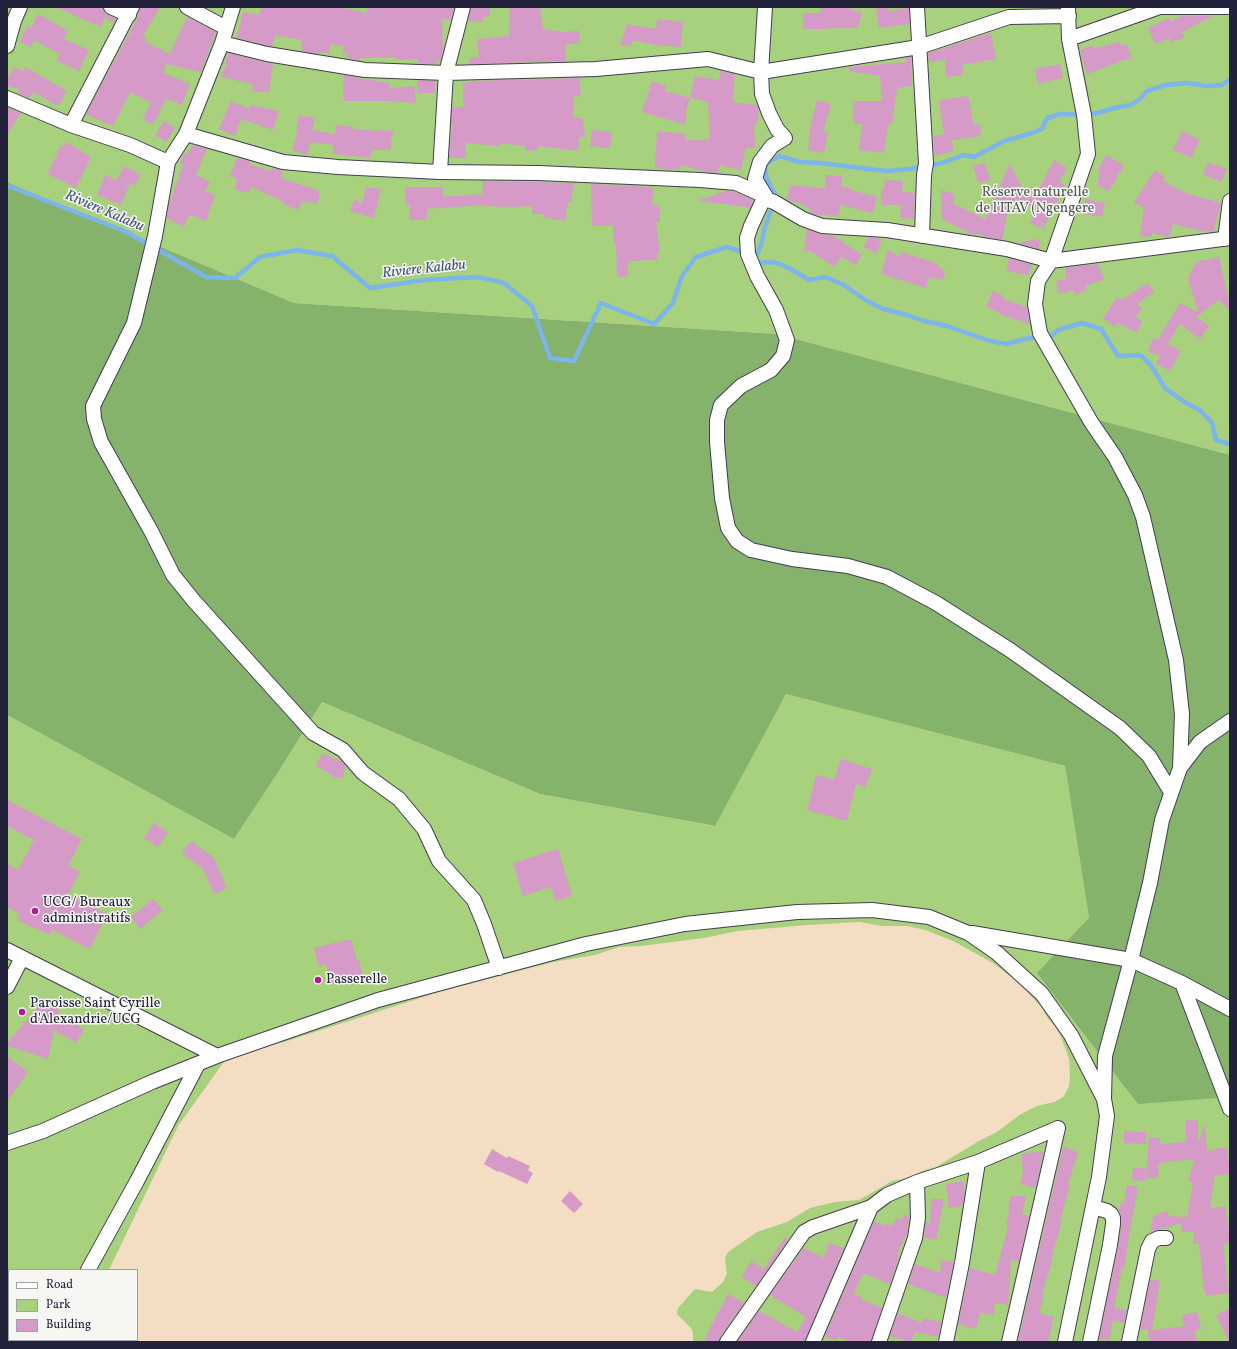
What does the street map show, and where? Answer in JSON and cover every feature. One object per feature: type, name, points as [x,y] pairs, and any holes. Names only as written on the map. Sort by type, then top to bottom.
[{"type":"street","points":[[7,46],[14,21],[20,7]]},
{"type":"street","points":[[71,125],[130,11],[112,7]]},
{"type":"street","points":[[187,7],[226,28]]},
{"type":"street","points":[[233,7],[222,43],[186,134],[168,162],[152,249],[134,323],[93,406],[94,419],[101,442],[151,530],[173,575],[313,733],[343,750],[363,773],[399,799],[424,829],[439,861],[474,900],[499,968]]},
{"type":"street","points":[[440,172],[446,73],[463,7]]},
{"type":"street","points":[[765,7],[761,72],[762,94],[777,129],[785,138],[772,146],[760,162],[755,179],[771,201]]},
{"type":"street","points":[[917,7],[925,169],[922,236]]},
{"type":"street","points":[[1069,39],[1160,7],[1230,7]]},
{"type":"street","points":[[222,43],[267,54],[365,70],[446,73],[596,70],[708,59],[761,72],[920,47],[1009,17],[1068,12],[1069,39],[1084,115],[1088,154],[1051,261],[1038,281],[1035,304],[1040,333],[1092,422],[1115,457],[1135,495],[1143,517],[1176,660],[1182,714],[1180,768]]},
{"type":"street","points":[[7,98],[71,125],[130,145],[168,162]]},
{"type":"street","points":[[186,134],[283,162],[338,167],[440,172],[538,173],[736,183],[804,219],[822,226],[887,230],[1007,249],[1051,261],[1227,239],[1230,201]]},
{"type":"street","points":[[771,201],[750,226],[746,238],[748,254],[757,276],[776,310],[787,340],[783,356],[771,370],[742,386],[731,395],[721,405],[717,420],[717,442],[722,498],[728,528],[736,541],[751,550],[792,559],[848,566],[888,576],[936,603],[1010,650],[1120,728],[1149,756],[1171,792]]},
{"type":"street","points":[[1066,1342],[1099,1177],[1107,1116],[1104,1099],[1105,1056],[1150,883],[1162,820],[1180,768],[1200,742],[1230,721]]},
{"type":"street","points":[[7,1143],[43,1131],[152,1082],[217,1056],[378,1000],[586,944],[685,924],[797,912],[872,910],[929,917],[968,933],[997,953],[1042,994],[1072,1035],[1104,1099]]},
{"type":"street","points":[[968,933],[1131,960],[1182,983],[1230,1009]]},
{"type":"street","points":[[7,950],[217,1056]]},
{"type":"street","points":[[7,987],[22,958]]},
{"type":"street","points":[[1182,983],[1228,1101]]},
{"type":"street","points":[[89,1269],[137,1181],[198,1064]]},
{"type":"street","points":[[727,1342],[804,1232],[813,1227],[871,1207],[887,1195],[917,1182],[978,1162],[1058,1128],[1009,1342]]},
{"type":"street","points":[[946,1342],[962,1263],[978,1162]]},
{"type":"street","points":[[879,1342],[915,1238],[918,1218],[917,1182]]},
{"type":"street","points":[[813,1342],[871,1207]]},
{"type":"street","points":[[1090,1342],[1114,1224],[1111,1214],[1107,1211],[1093,1207]]},
{"type":"street","points":[[1129,1342],[1148,1249],[1152,1241],[1159,1238],[1166,1238]]},
{"type":"green space","name":"Réserve naturelle de l'ITAV (Ngengere","points":[[7,7],[1230,7],[1230,455],[777,334],[294,303],[7,182]]},
{"type":"green space","points":[[7,182],[294,303],[777,334],[1230,455],[1230,1097],[1138,1104],[1037,973],[1089,918],[1065,766],[786,694],[715,826],[540,794],[322,702],[234,839],[7,715]]},
{"type":"green space","points":[[786,694],[1065,766],[1089,918],[1230,1097],[1230,1342],[693,1342],[693,1333],[691,1328],[677,1314],[678,1308],[696,1289],[712,1292],[723,1282],[727,1274],[725,1258],[728,1252],[757,1232],[787,1222],[810,1208],[835,1202],[859,1200],[892,1181],[911,1177],[922,1171],[936,1167],[997,1132],[1021,1114],[1037,1106],[1060,1099],[1064,1096],[1069,1086],[1069,1059],[1061,1037],[1042,1008],[1019,983],[993,963],[953,941],[925,930],[907,926],[881,926],[860,922],[738,931],[704,938],[641,946],[619,947],[595,955],[553,962],[439,992],[226,1059],[178,1126],[109,1269],[8,1269],[8,1341],[76,1342],[7,1342],[7,715],[234,839],[322,702],[540,794],[714,826]]},
{"type":"building","points":[[55,7],[103,7],[104,12],[116,19],[114,23],[105,17],[101,27]]},
{"type":"building","points":[[140,7],[160,7],[143,36],[147,38],[145,42],[170,54],[187,17],[216,32],[201,72],[166,64],[163,73],[190,84],[182,105],[166,99],[153,125],[143,119],[151,102],[130,93],[113,126],[86,114],[137,19]]},
{"type":"building","points":[[262,7],[343,7],[367,13],[367,7],[454,7],[451,19],[442,19],[443,50],[440,61],[437,61],[436,64],[418,63],[418,59],[396,60],[396,57],[360,58],[360,60],[347,58],[348,53],[343,53],[344,46],[331,44],[329,53],[318,52],[318,54],[301,51],[302,40],[275,35],[273,46],[237,38],[243,12],[259,15]]},
{"type":"building","points":[[471,7],[490,7],[490,16],[483,17],[483,22],[468,21]]},
{"type":"building","points":[[510,7],[540,7],[543,29],[563,32],[579,31],[580,43],[565,44],[566,61],[470,64],[469,58],[479,57],[477,39],[509,36]]},
{"type":"building","points":[[820,7],[847,7],[862,13],[858,28],[851,27],[850,29],[839,27],[825,29],[803,29],[803,13],[821,13]]},
{"type":"building","points":[[876,7],[888,7],[888,11],[909,8],[909,24],[879,28]]},
{"type":"building","points":[[38,14],[68,31],[64,39],[89,50],[79,71],[57,61],[60,54],[34,40],[31,47],[20,42],[27,26],[31,28]]},
{"type":"building","points":[[1182,16],[1213,16],[1182,32],[1184,38],[1171,42],[1170,38],[1155,44],[1148,28],[1170,18],[1171,21]]},
{"type":"building","points":[[657,19],[683,22],[681,47],[654,45],[633,40],[631,46],[620,45],[627,24],[656,29]]},
{"type":"building","points":[[991,33],[996,59],[962,65],[963,75],[946,77],[945,60],[929,62],[928,53]]},
{"type":"building","points":[[1120,42],[1121,46],[1127,44],[1132,59],[1124,60],[1087,74],[1080,50],[1093,45],[1094,48]]},
{"type":"building","points":[[228,53],[273,64],[269,92],[252,91],[253,84],[221,77],[226,65]]},
{"type":"building","points":[[911,57],[912,86],[897,88],[892,125],[888,124],[884,153],[859,150],[862,124],[853,124],[853,101],[882,101],[880,76],[849,71],[849,67],[906,62],[906,58]]},
{"type":"building","points":[[1060,64],[1063,78],[1038,84],[1035,69]]},
{"type":"building","points":[[14,67],[23,71],[25,67],[67,91],[58,106],[33,92],[30,98],[17,93],[19,89],[7,86],[7,80]]},
{"type":"building","points":[[720,71],[735,74],[733,102],[757,105],[759,109],[757,124],[754,124],[755,148],[746,148],[741,170],[720,165],[718,173],[706,172],[681,165],[680,170],[655,168],[657,131],[685,134],[685,141],[710,139],[708,102],[690,98],[695,76],[719,80]]},
{"type":"building","points":[[344,75],[390,83],[390,88],[414,86],[416,103],[390,101],[344,101]]},
{"type":"building","points":[[579,78],[581,96],[574,97],[573,117],[583,119],[585,137],[579,137],[578,151],[537,146],[538,150],[525,151],[525,146],[501,143],[500,146],[465,143],[466,158],[449,158],[453,123],[451,123],[452,107],[463,107],[463,83],[471,81]]},
{"type":"building","points":[[417,80],[436,81],[435,93],[417,93]]},
{"type":"building","points":[[652,81],[666,86],[665,91],[690,98],[686,111],[686,125],[642,112]]},
{"type":"building","points":[[968,96],[974,125],[980,124],[981,136],[952,140],[953,151],[935,156],[933,137],[944,134],[939,100]]},
{"type":"building","points":[[817,100],[831,104],[823,132],[828,132],[824,153],[808,150],[811,122]]},
{"type":"building","points":[[231,101],[249,109],[250,105],[279,111],[273,130],[241,119],[235,136],[219,129]]},
{"type":"building","points":[[8,108],[21,113],[7,135],[7,109]]},
{"type":"building","points":[[299,115],[315,118],[312,130],[335,134],[336,125],[354,127],[353,129],[393,131],[390,150],[372,150],[371,158],[333,154],[333,145],[311,142],[307,155],[292,150],[298,132],[296,132]]},
{"type":"building","points":[[164,121],[175,128],[166,142],[155,135]]},
{"type":"building","points":[[592,130],[612,132],[610,148],[590,146]]},
{"type":"building","points":[[1182,131],[1200,140],[1191,158],[1173,150]]},
{"type":"building","points":[[66,142],[91,157],[76,188],[48,174],[61,145],[64,146]]},
{"type":"building","points":[[192,145],[207,149],[196,175],[210,182],[205,191],[215,195],[206,221],[190,215],[183,227],[167,218],[169,204],[183,165],[180,163],[185,153],[188,154]]},
{"type":"building","points":[[1106,155],[1124,165],[1109,191],[1097,186],[1100,173],[1097,172]]},
{"type":"building","points":[[237,158],[250,161],[249,164],[271,171],[272,168],[279,170],[283,172],[281,178],[320,191],[318,204],[302,201],[298,210],[283,204],[284,202],[251,187],[249,193],[235,190],[237,179],[230,176]]},
{"type":"building","points":[[1054,160],[1067,168],[1059,182],[1066,186],[1043,229],[1042,222],[1041,228],[1030,223],[1035,210],[1017,199],[1015,202],[1013,201],[1007,216],[1002,240],[982,236],[982,234],[971,234],[942,219],[941,190],[954,194],[954,204],[985,219],[1010,164],[1022,188],[1035,196]]},
{"type":"building","points":[[1208,162],[1227,169],[1222,182],[1203,175]]},
{"type":"building","points":[[985,163],[990,180],[978,183],[973,166]]},
{"type":"building","points":[[124,166],[141,175],[135,185],[130,183],[121,205],[97,195],[105,175],[117,180]]},
{"type":"building","points":[[1155,170],[1165,177],[1163,181],[1188,194],[1221,203],[1213,232],[1201,231],[1173,224],[1169,237],[1152,233],[1152,237],[1140,236],[1144,207],[1134,203]]},
{"type":"building","points":[[826,175],[842,176],[841,187],[851,188],[851,190],[877,197],[873,213],[840,205],[839,216],[813,214],[811,213],[811,210],[801,204],[786,199],[791,185],[825,188]]},
{"type":"building","points":[[885,180],[903,181],[902,192],[915,193],[914,219],[900,218],[901,205],[881,205],[881,189],[884,189]]},
{"type":"building","points":[[483,181],[574,183],[571,202],[568,202],[565,221],[543,217],[543,214],[532,214],[532,206],[512,207],[482,205],[427,209],[427,220],[409,220],[410,205],[406,205],[405,187],[443,187],[443,197],[482,194],[482,201]]},
{"type":"building","points":[[591,184],[654,187],[652,205],[660,205],[660,222],[656,222],[660,253],[657,253],[657,260],[628,261],[628,276],[617,277],[616,243],[614,243],[613,225],[592,226]]},
{"type":"building","points":[[366,187],[381,189],[374,218],[350,211],[354,200],[362,203]]},
{"type":"building","points":[[726,191],[737,193],[754,200],[750,209],[746,207],[697,201]]},
{"type":"building","points":[[1085,199],[1105,203],[1102,217],[1083,214]]},
{"type":"building","points":[[807,229],[819,234],[832,235],[862,255],[856,265],[841,257],[834,267],[812,252],[804,251]]},
{"type":"building","points":[[868,237],[882,239],[876,254],[864,247]]},
{"type":"building","points":[[1040,239],[1039,249],[1017,243]]},
{"type":"building","points":[[888,250],[900,257],[901,252],[939,264],[938,267],[945,271],[943,280],[929,277],[926,288],[881,274]]},
{"type":"building","points":[[1219,257],[1230,311],[1219,300],[1196,317],[1209,326],[1200,339],[1180,324],[1168,344],[1181,351],[1170,371],[1156,364],[1160,355],[1148,352],[1153,338],[1158,340],[1180,303],[1198,312],[1188,279],[1196,262]]},
{"type":"building","points":[[1009,258],[1032,265],[1028,275],[1007,271]]},
{"type":"building","points":[[1098,264],[1104,280],[1085,286],[1087,289],[1076,295],[1073,290],[1059,294],[1056,281],[1066,279],[1065,268]]},
{"type":"building","points":[[1147,283],[1154,292],[1137,304],[1142,309],[1135,317],[1142,321],[1137,333],[1117,323],[1115,327],[1103,318],[1118,296],[1122,300]]},
{"type":"building","points":[[993,291],[1004,296],[1003,299],[1027,307],[1030,324],[1001,315],[1002,314],[986,307]]},
{"type":"building","points":[[323,753],[334,759],[341,760],[345,766],[343,778],[332,777],[332,775],[316,766]]},
{"type":"building","points":[[841,759],[872,769],[866,787],[856,784],[847,821],[807,810],[816,775],[834,780]]},
{"type":"building","points":[[7,800],[82,839],[68,866],[80,871],[68,895],[107,914],[90,949],[52,930],[50,935],[17,920],[20,914],[7,907],[7,864],[18,870],[34,840],[7,826]]},
{"type":"building","points":[[154,823],[168,832],[158,847],[144,838]]},
{"type":"building","points":[[191,841],[214,858],[227,888],[214,894],[203,869],[182,853]]},
{"type":"building","points":[[558,849],[572,896],[555,901],[551,887],[523,896],[513,863]]},
{"type":"building","points":[[153,899],[163,910],[140,929],[131,917]]},
{"type":"building","points":[[351,939],[357,961],[359,960],[363,977],[331,984],[326,964],[319,966],[314,948]]},
{"type":"building","points":[[42,1002],[59,1009],[58,1014],[84,1029],[76,1043],[54,1030],[48,1059],[7,1046],[7,1043]]},
{"type":"building","points":[[7,1056],[28,1072],[7,1101]]},
{"type":"building","points":[[1186,1120],[1198,1121],[1198,1141],[1205,1126],[1207,1151],[1227,1147],[1230,1174],[1215,1175],[1210,1208],[1225,1206],[1229,1229],[1230,1228],[1230,1243],[1223,1245],[1229,1293],[1207,1296],[1204,1291],[1199,1244],[1193,1244],[1194,1232],[1181,1232],[1182,1223],[1151,1232],[1153,1216],[1167,1211],[1169,1216],[1187,1217],[1193,1183],[1188,1181],[1194,1159],[1159,1163],[1158,1178],[1146,1178],[1149,1138],[1160,1138],[1160,1144],[1186,1142]]},
{"type":"building","points":[[1124,1131],[1147,1132],[1146,1144],[1124,1143]]},
{"type":"building","points":[[1063,1147],[1078,1152],[1068,1185],[1070,1185],[1060,1221],[1062,1221],[1042,1294],[1044,1294],[1039,1313],[1054,1317],[1048,1342],[1018,1342]]},
{"type":"building","points":[[492,1149],[507,1158],[508,1156],[530,1166],[528,1170],[533,1173],[527,1184],[499,1171],[498,1172],[484,1164]]},
{"type":"building","points":[[1043,1151],[1036,1188],[1020,1184],[1023,1171],[1021,1154]]},
{"type":"building","points":[[1133,1168],[1146,1168],[1145,1181],[1132,1180]]},
{"type":"building","points":[[963,1181],[965,1193],[962,1206],[949,1208],[946,1184]]},
{"type":"building","points":[[1127,1185],[1138,1187],[1127,1243],[1124,1269],[1122,1268],[1114,1308],[1127,1310],[1124,1323],[1113,1320],[1109,1341],[1099,1339],[1122,1224],[1119,1211],[1121,1202],[1124,1203]]},
{"type":"building","points":[[570,1191],[583,1204],[574,1213],[561,1201]]},
{"type":"building","points":[[1011,1196],[1026,1196],[1022,1214],[1029,1216],[1019,1262],[1011,1260],[1008,1305],[995,1303],[993,1315],[980,1313],[976,1329],[958,1324],[970,1268],[995,1275],[1008,1228],[1006,1227]]},
{"type":"building","points":[[931,1199],[944,1199],[936,1240],[924,1238],[926,1222],[930,1224]]},
{"type":"building","points":[[904,1214],[909,1216],[907,1236],[905,1236],[897,1257],[899,1258],[890,1284],[863,1273],[854,1294],[862,1297],[862,1300],[882,1308],[871,1342],[850,1342],[838,1337],[836,1341],[825,1336],[874,1221],[885,1226],[886,1224],[892,1226],[896,1218],[902,1220]]},
{"type":"building","points":[[785,1237],[788,1240],[756,1286],[742,1277],[751,1261],[764,1269]]},
{"type":"building","points":[[829,1243],[844,1248],[805,1342],[737,1342],[759,1311],[797,1332],[806,1317],[770,1295],[804,1248],[824,1258]]},
{"type":"building","points":[[941,1260],[954,1262],[946,1298],[908,1284],[915,1264],[940,1273]]},
{"type":"building","points":[[1150,1280],[1160,1281],[1152,1330],[1184,1326],[1182,1315],[1197,1312],[1201,1329],[1195,1330],[1197,1342],[1149,1342],[1148,1330],[1150,1330],[1140,1329]]},
{"type":"building","points":[[728,1294],[744,1303],[720,1337],[719,1342],[704,1342],[709,1330]]},
{"type":"building","points":[[1230,1308],[1230,1342],[1229,1342],[1216,1315]]},
{"type":"building","points":[[898,1313],[922,1323],[923,1318],[941,1322],[938,1337],[915,1332],[911,1342],[890,1336]]},
{"type":"waterway","points":[[756,257],[776,196],[766,177],[765,164],[780,156],[799,162],[886,171],[910,169],[942,163],[963,155],[974,157],[1004,141],[1042,129],[1047,118],[1060,114],[1084,115],[1131,105],[1140,99],[1147,91],[1166,85],[1187,83],[1207,86],[1222,85],[1230,79]]},
{"type":"waterway","name":"Riviere Kalabu","points":[[7,187],[11,187],[127,232],[206,277],[235,278],[260,257],[297,250],[332,256],[370,288],[424,280],[477,277],[504,283],[532,306],[550,358],[574,361],[601,303],[654,324],[673,303],[682,276],[696,257],[727,247],[745,253]]},
{"type":"waterway","points":[[756,260],[757,263],[774,262],[789,268],[809,280],[825,277],[844,285],[867,301],[883,309],[947,326],[987,340],[1006,344],[1029,338],[1039,338]]},
{"type":"waterway","points":[[1047,340],[1058,330],[1082,323],[1101,329],[1118,356],[1140,355],[1150,364],[1165,388],[1183,401],[1201,411],[1212,423],[1216,440],[1230,444]]},
{"type":"place","name":"UCG/ Bureaux administratifs","points":[[35,911]]},
{"type":"place","name":"Passerelle","points":[[318,980]]},
{"type":"place","name":"Paroisse Saint Cyrille d'Alexandrie/UCG","points":[[22,1012]]}]
